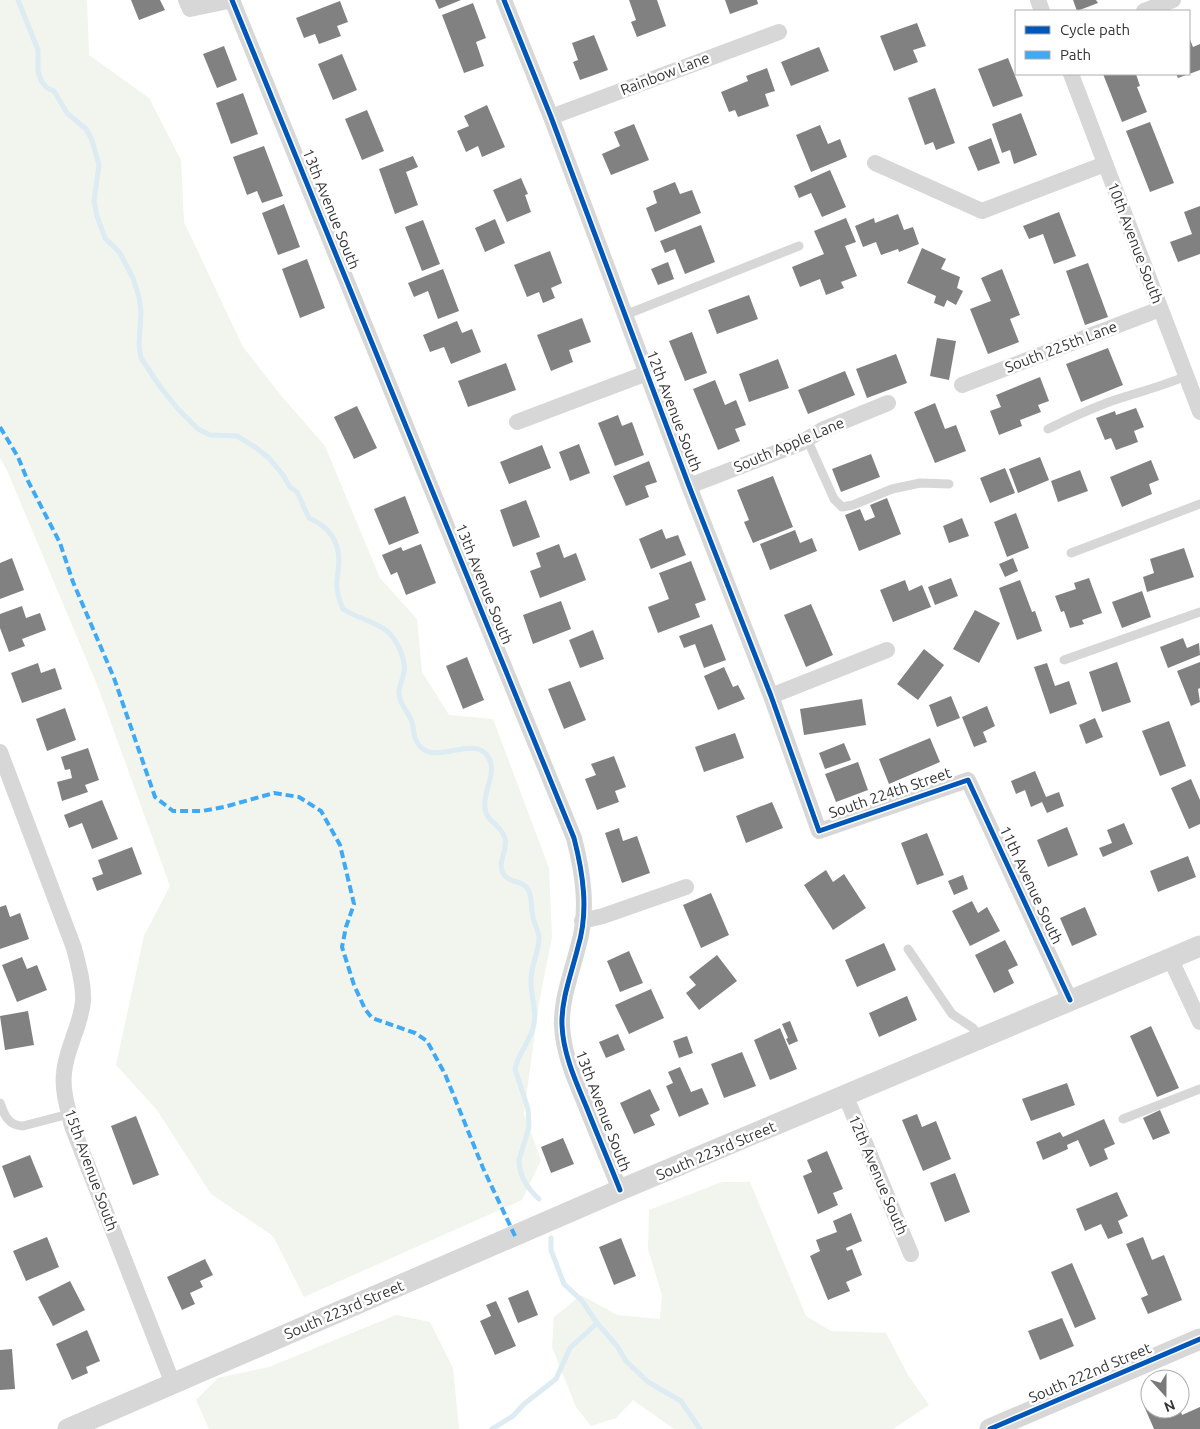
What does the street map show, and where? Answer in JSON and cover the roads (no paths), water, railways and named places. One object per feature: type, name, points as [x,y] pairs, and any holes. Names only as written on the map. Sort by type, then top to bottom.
[{"type":"street","points":[[188,4],[233,0]]},
{"type":"street","name":"13th Avenue South","points":[[233,0],[574,838],[584,896],[579,946],[572,966],[564,1004],[562,1025],[564,1046],[571,1069],[620,1190]]},
{"type":"street","name":"12th Avenue South","points":[[504,0],[551,117],[689,486],[771,696],[819,831]]},
{"type":"street","points":[[1147,10],[1173,0]]},
{"type":"street","name":"Rainbow Lane","points":[[551,117],[779,32]]},
{"type":"street","name":"10th Avenue South","points":[[1071,75],[1200,412]]},
{"type":"street","points":[[875,162],[982,211],[1105,164]]},
{"type":"street","name":"South 225th Lane","points":[[962,385],[1160,309]]},
{"type":"street","points":[[517,422],[647,373]]},
{"type":"street","name":"South Apple Lane","points":[[689,486],[807,439],[822,430],[888,404]]},
{"type":"street","points":[[771,696],[887,650]]},
{"type":"street","name":"15th Avenue South","points":[[0,752],[74,948],[79,970],[83,1000],[78,1027],[69,1049],[64,1073],[64,1095],[69,1114],[173,1384]]},
{"type":"street","name":"South 224th Street","points":[[819,831],[968,780]]},
{"type":"street","name":"11th Avenue South","points":[[968,780],[1070,1000]]},
{"type":"street","points":[[582,921],[603,916],[686,887]]},
{"type":"street","name":"South 223rd Street","points":[[68,1429],[620,1190],[1200,946]]},
{"type":"street","points":[[1170,958],[1200,1022]]},
{"type":"street","name":"12th Avenue South","points":[[846,1096],[911,1254]]},
{"type":"street","name":"South 222nd Street","points":[[990,1429],[1200,1339]]},
{"type":"lane","points":[[625,315],[799,246]]},
{"type":"lane","points":[[1048,429],[1082,412],[1186,376]]},
{"type":"lane","points":[[807,439],[834,500],[842,507],[853,505],[892,489],[910,484],[948,484]]},
{"type":"lane","points":[[1071,553],[1200,504]]},
{"type":"lane","points":[[1064,660],[1200,612]]},
{"type":"lane","points":[[908,950],[952,1014],[973,1028],[982,1038]]},
{"type":"lane","points":[[1123,1119],[1200,1089]]},
{"type":"lane","points":[[0,1103],[8,1120],[16,1126],[23,1126],[69,1114]]},
{"type":"waterway","points":[[18,0],[38,50],[38,72],[42,82],[47,88],[54,91],[67,113],[86,129],[92,140],[99,165],[94,201],[97,216],[105,238],[120,253],[133,278],[139,297],[141,312],[139,346],[141,358],[161,388],[198,429],[210,435],[237,436],[269,458],[290,487],[297,492],[309,518],[324,527],[334,538],[337,545],[339,562],[337,589],[343,609],[377,625],[387,631],[394,639],[404,661],[404,674],[399,688],[399,695],[412,722],[415,738],[422,748],[429,752],[439,753],[469,748],[478,749],[485,753],[489,759],[491,773],[485,808],[488,817],[501,830],[505,839],[502,870],[507,878],[524,885],[529,891],[532,914],[539,935],[531,979],[535,1013],[534,1024],[515,1069],[528,1109],[529,1127],[519,1166],[525,1182],[539,1199]]},
{"type":"waterway","points":[[492,1429],[513,1416],[524,1404],[556,1379],[570,1348],[597,1323],[582,1301],[564,1284],[551,1250],[551,1238]]},
{"type":"waterway","points":[[597,1323],[617,1346],[626,1361],[648,1382],[681,1401],[700,1429]]}]
